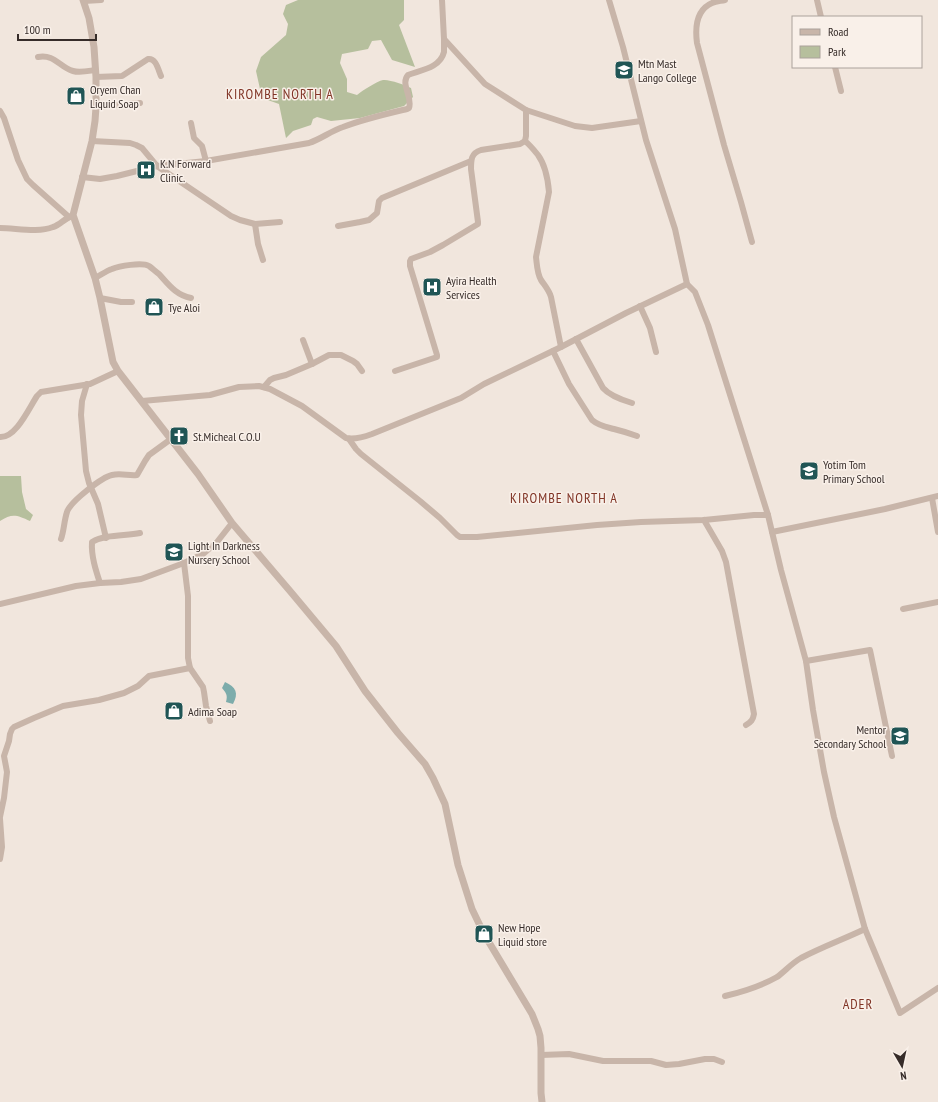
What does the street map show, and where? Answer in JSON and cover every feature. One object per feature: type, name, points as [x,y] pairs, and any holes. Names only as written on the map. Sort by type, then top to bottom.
[{"type":"street","points":[[0,228],[37,230],[47,229],[54,227],[71,216],[92,141],[96,121],[96,74],[94,47],[89,18],[84,1],[101,0]]},
{"type":"street","points":[[82,177],[100,179],[157,166],[206,161],[309,143],[342,127],[410,108],[411,104],[405,82],[406,77],[412,73],[434,66],[444,52],[442,0]]},
{"type":"street","points":[[609,0],[623,47],[646,140],[675,228],[687,284],[695,292],[708,325],[768,515],[780,570],[806,661],[826,787],[865,929],[900,1013],[938,988]]},
{"type":"street","points":[[725,0],[712,3],[707,6],[701,13],[695,32],[724,145],[752,242]]},
{"type":"street","points":[[817,0],[821,16]]},
{"type":"street","points":[[444,39],[485,84],[526,110],[576,126],[592,128],[641,120]]},
{"type":"street","points":[[38,57],[48,56],[53,58],[65,68],[73,71],[122,76],[148,59],[151,59],[154,61],[161,76]]},
{"type":"street","points":[[835,68],[841,91]]},
{"type":"street","points":[[96,107],[140,103]]},
{"type":"street","points":[[395,371],[437,357],[434,342],[410,266],[410,261],[413,258],[430,252],[443,245],[478,224],[471,161],[477,151],[520,144],[525,140],[526,110]]},
{"type":"street","points":[[0,111],[4,118],[18,160],[27,178],[33,185],[71,216],[95,278],[113,362],[118,371],[198,474],[232,523],[336,646],[368,695],[428,768],[440,790],[445,804],[458,865],[472,909],[484,934],[532,1014],[540,1036],[542,1055],[540,1093],[542,1102]]},
{"type":"street","points":[[191,123],[194,138],[202,146],[206,161]]},
{"type":"street","points":[[525,140],[539,156],[546,172],[548,183],[548,201],[536,257],[540,278],[551,297],[561,347]]},
{"type":"street","points":[[92,141],[130,143],[142,148],[157,166],[231,216],[240,220],[255,224],[280,222]]},
{"type":"street","points":[[338,226],[369,220],[376,213],[378,201],[382,198],[471,161]]},
{"type":"street","points":[[255,224],[258,244],[264,260]]},
{"type":"street","points":[[95,278],[116,267],[141,264],[149,266],[173,290],[191,298]]},
{"type":"street","points":[[349,439],[372,434],[461,398],[484,384],[561,347],[626,312],[687,284]]},
{"type":"street","points":[[100,298],[120,302],[132,302]]},
{"type":"street","points":[[640,306],[650,328],[656,352]]},
{"type":"street","points":[[576,339],[603,388],[617,398],[632,403]]},
{"type":"street","points":[[303,340],[312,364]]},
{"type":"street","points":[[552,351],[569,384],[592,420],[596,424],[637,436]]},
{"type":"street","points":[[264,387],[274,378],[312,364],[329,355],[341,355],[355,362],[362,371]]},
{"type":"street","points":[[0,437],[7,436],[14,432],[39,394],[46,391],[95,383],[118,371]]},
{"type":"street","points":[[87,384],[82,401],[81,415],[87,477],[98,504],[106,538]]},
{"type":"street","points":[[142,401],[210,395],[239,387],[264,387],[302,406],[349,439],[361,454],[420,501],[460,537],[477,537],[604,524],[704,520],[768,515]]},
{"type":"street","points":[[61,540],[69,507],[91,487],[110,475],[137,475],[149,455],[171,439]]},
{"type":"street","points":[[772,532],[885,509],[935,497],[938,532]]},
{"type":"street","points":[[704,520],[722,551],[726,562],[754,714],[752,721],[746,725]]},
{"type":"street","points":[[0,604],[76,586],[132,581],[184,563],[203,554],[217,542],[232,523]]},
{"type":"street","points":[[100,583],[92,549],[92,542],[106,538],[140,533]]},
{"type":"street","points":[[184,563],[188,596],[188,658],[190,668],[203,687],[210,721]]},
{"type":"street","points":[[903,609],[938,602]]},
{"type":"street","points":[[806,661],[870,650],[892,756]]},
{"type":"street","points":[[0,859],[2,847],[0,818],[7,772],[2,756],[8,747],[11,731],[18,725],[64,706],[99,700],[124,693],[138,686],[149,676],[190,668]]},
{"type":"street","points":[[725,996],[768,982],[799,960],[865,929]]},
{"type":"street","points":[[542,1055],[576,1054],[603,1061],[652,1061],[666,1065],[705,1059],[714,1059],[722,1062]]},
{"type":"green space","points":[[298,0],[404,0],[404,20],[399,25],[415,67],[392,60],[381,40],[372,41],[368,49],[342,54],[340,63],[347,79],[347,92],[357,95],[377,82],[386,80],[397,82],[411,88],[413,97],[404,106],[360,118],[331,121],[317,117],[313,119],[311,125],[293,131],[286,138],[279,104],[262,98],[256,71],[261,57],[286,35],[288,24],[283,14],[286,5]]},
{"type":"green space","points":[[0,476],[21,476],[22,492],[26,509],[33,515],[30,521],[22,517],[11,516],[0,521]]},
{"type":"water","points":[[225,682],[234,688],[236,697],[233,704],[226,702],[226,694],[222,688]]},
{"type":"place","name":"Mtn Mast Lango College","points":[[624,70]]},
{"type":"place","name":"Oryem Chan Liquid Soap","points":[[76,96]]},
{"type":"place","name":"K.N Forward Clinic.","points":[[146,170]]},
{"type":"place","name":"Ayira Health Services","points":[[432,287]]},
{"type":"place","name":"Tye Aloi","points":[[154,307]]},
{"type":"place","name":"St.Micheal C.O.U","points":[[179,436]]},
{"type":"place","name":"Yotim Tom Primary School","points":[[809,471]]},
{"type":"place","name":"Light In Darkness Nursery School","points":[[174,552]]},
{"type":"place","name":"Adima Soap","points":[[174,711]]},
{"type":"place","name":"Mentor Secondary School","points":[[900,736]]},
{"type":"place","name":"New Hope Liquid store","points":[[484,934]]},
{"type":"district","name":"KIROMBE NORTH A","points":[[280,94]]},
{"type":"district","name":"KIROMBE NORTH A","points":[[564,498]]},
{"type":"district","name":"ADER","points":[[858,1004]]}]
